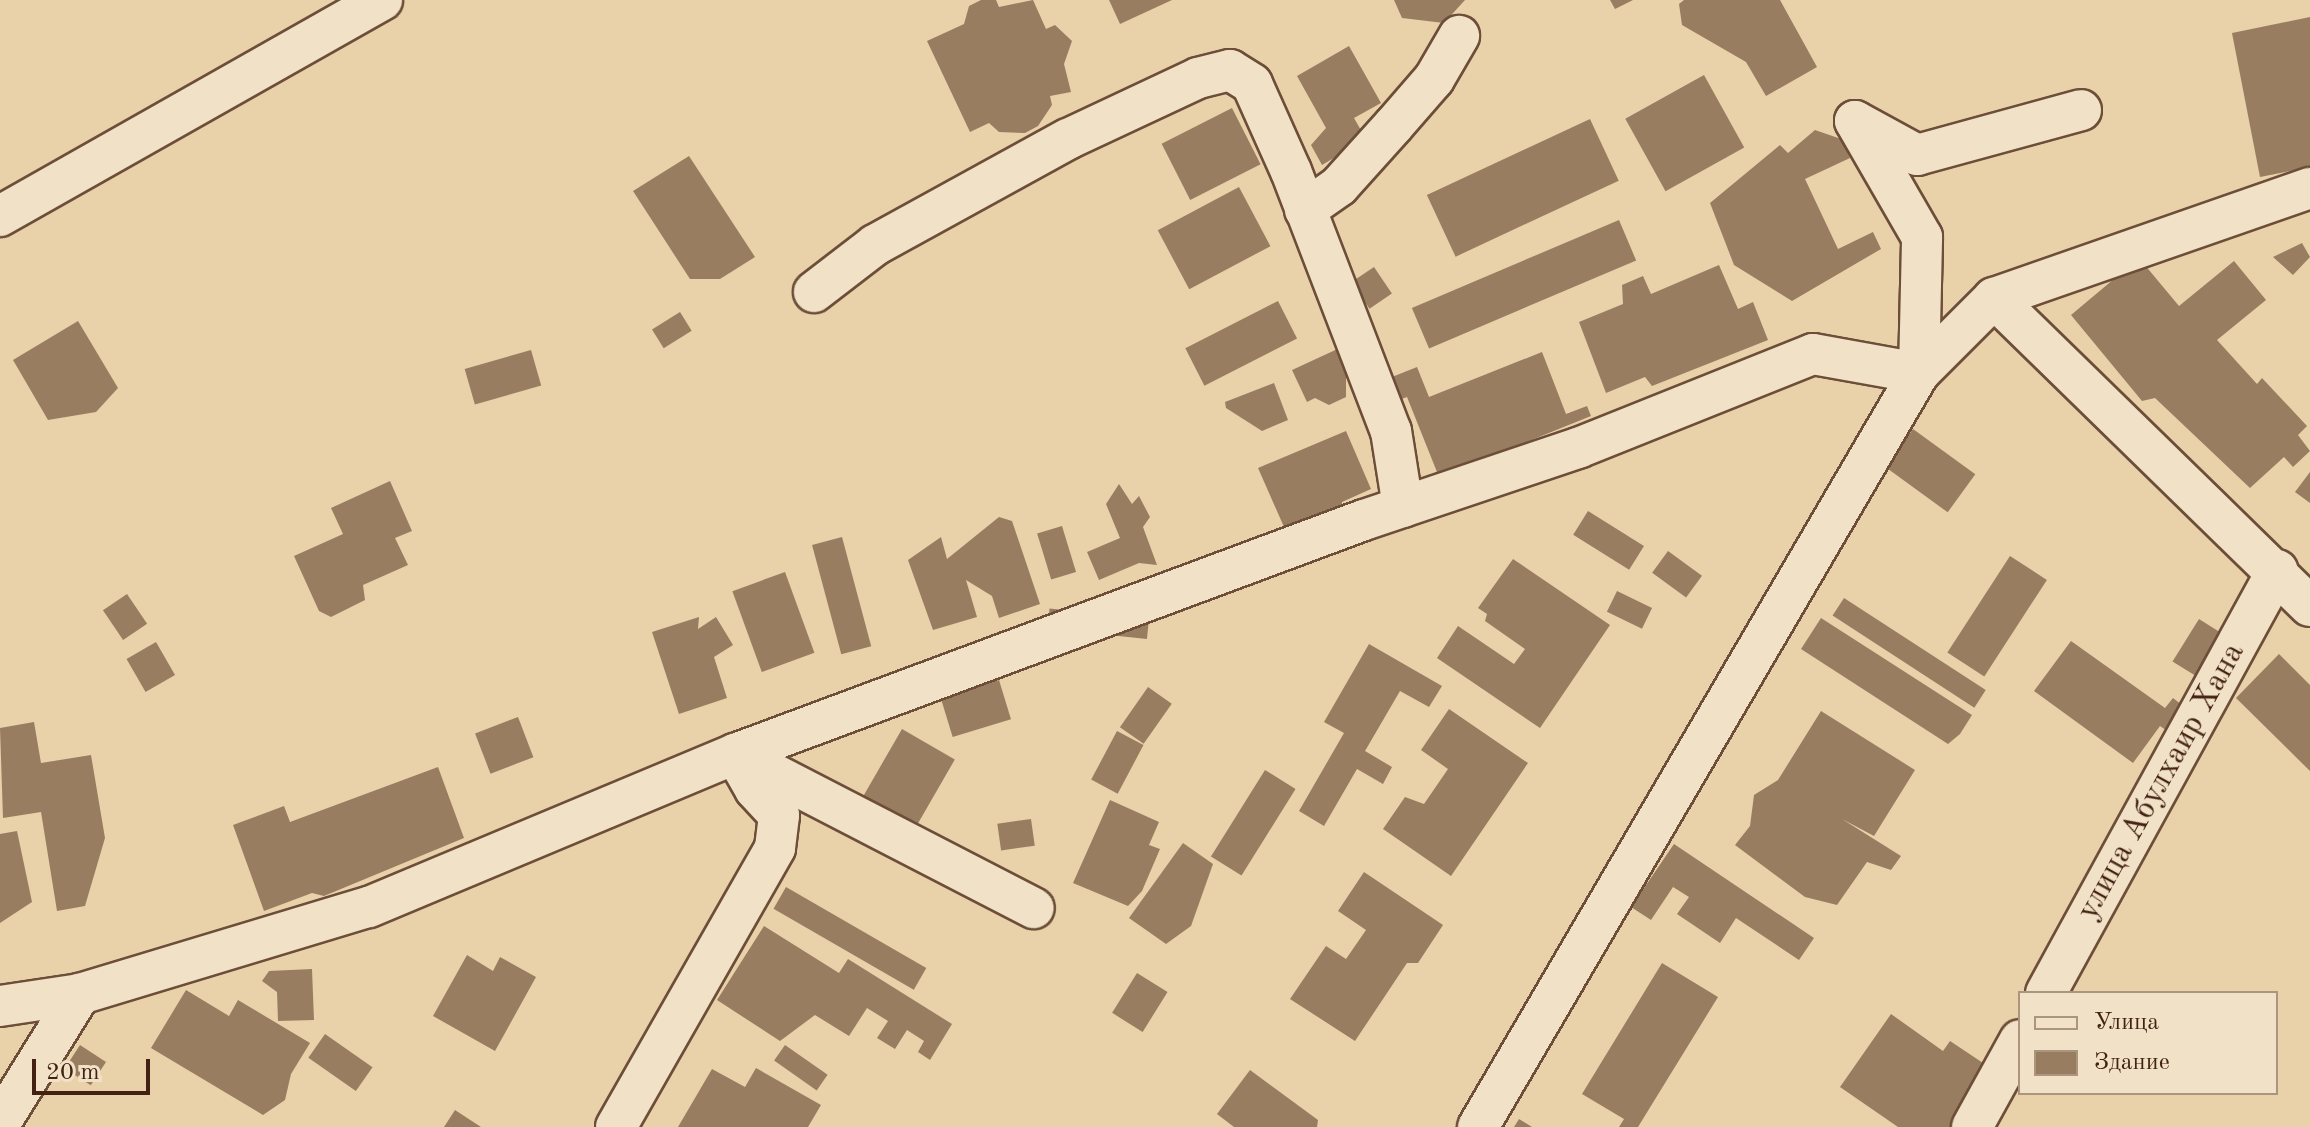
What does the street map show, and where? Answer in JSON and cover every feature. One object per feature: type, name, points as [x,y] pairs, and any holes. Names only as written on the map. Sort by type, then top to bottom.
[{"type":"street","points":[[0,216],[382,0]]},
{"type":"street","points":[[1305,210],[1339,186],[1394,125],[1434,79],[1459,36]]},
{"type":"street","points":[[814,292],[875,245],[1068,139],[1198,78],[1230,70],[1252,84],[1305,210],[1391,431],[1403,507]]},
{"type":"street","points":[[1919,373],[1922,237],[1855,121],[1917,155],[2081,110]]},
{"type":"street","points":[[1478,1127],[1919,373],[1994,298],[2310,188]]},
{"type":"street","points":[[1994,298],[2278,570],[2310,606]]},
{"type":"street","points":[[0,1006],[80,994],[369,907],[735,754],[1403,507],[1578,448],[1813,354],[1919,373]]},
{"type":"street","name":"улица Абулхаир Хана","points":[[2047,991],[2278,570]]},
{"type":"street","points":[[735,754],[1034,908]]},
{"type":"street","points":[[616,1127],[775,848],[779,815],[755,789],[735,754]]},
{"type":"street","points":[[0,1123],[80,994]]},
{"type":"street","points":[[1972,1127],[2018,1044]]},
{"type":"building","points":[[981,0],[996,0],[999,7],[1033,0],[1046,29],[1055,25],[1072,41],[1064,64],[1071,92],[1050,96],[1052,105],[1038,126],[1025,133],[999,132],[989,123],[970,132],[927,41],[964,24],[969,6]]},
{"type":"building","points":[[1109,0],[1172,0],[1120,24]]},
{"type":"building","points":[[1394,0],[1465,0],[1444,23],[1402,18]]},
{"type":"building","points":[[1610,0],[1633,0],[1615,9]]},
{"type":"building","points":[[1684,0],[1780,0],[1817,67],[1766,96],[1746,62],[1682,25],[1679,4]]},
{"type":"building","points":[[2310,17],[2310,167],[2260,177],[2232,33]]},
{"type":"building","points":[[1349,46],[1381,103],[1354,118],[1366,139],[1322,165],[1311,145],[1326,128],[1297,76]]},
{"type":"building","points":[[1704,75],[1744,148],[1666,191],[1625,119]]},
{"type":"building","points":[[1232,108],[1261,164],[1190,200],[1162,144]]},
{"type":"building","points":[[1590,119],[1619,181],[1456,257],[1427,195]]},
{"type":"building","points":[[1815,130],[1841,139],[1850,158],[1805,179],[1838,249],[1873,232],[1881,249],[1792,301],[1734,265],[1710,203],[1780,145],[1788,153]]},
{"type":"building","points":[[689,156],[755,257],[720,279],[690,279],[633,191]]},
{"type":"building","points":[[1239,187],[1270,246],[1189,289],[1158,230]]},
{"type":"building","points":[[1619,220],[1636,261],[1429,348],[1412,308]]},
{"type":"building","points":[[2302,243],[2310,257],[2293,275],[2273,257]]},
{"type":"building","points":[[2139,258],[2179,306],[2234,261],[2266,300],[2217,340],[2257,384],[2262,378],[2307,426],[2298,435],[2310,451],[2293,467],[2284,457],[2250,488],[2155,398],[2142,401],[2071,315]]},
{"type":"building","points":[[1719,265],[1738,309],[1753,302],[1768,340],[1652,386],[1645,377],[1606,393],[1579,322],[1623,304],[1622,285],[1643,276],[1651,294]]},
{"type":"building","points":[[1374,267],[1392,294],[1370,309],[1352,282]]},
{"type":"building","points":[[1278,301],[1297,338],[1204,386],[1185,348]]},
{"type":"building","points":[[680,312],[692,331],[664,348],[652,329]]},
{"type":"building","points":[[78,321],[118,388],[96,412],[48,420],[13,360]]},
{"type":"building","points":[[1344,346],[1356,371],[1346,375],[1346,397],[1329,405],[1315,398],[1307,402],[1292,370]]},
{"type":"building","points":[[531,350],[541,386],[475,405],[465,369]]},
{"type":"building","points":[[1542,352],[1566,414],[1587,406],[1591,416],[1439,477],[1407,397],[1391,403],[1382,381],[1417,367],[1429,397]]},
{"type":"building","points":[[1274,383],[1288,420],[1262,431],[1226,408],[1225,402]]},
{"type":"building","points":[[1913,429],[1975,474],[1948,512],[1885,467]]},
{"type":"building","points":[[1346,431],[1371,489],[1342,502],[1341,514],[1288,536],[1258,468]]},
{"type":"building","points":[[2310,472],[2310,503],[2295,492]]},
{"type":"building","points":[[390,481],[412,531],[395,538],[408,565],[363,585],[365,600],[331,617],[319,611],[294,556],[343,534],[331,508]]},
{"type":"building","points":[[1119,484],[1132,504],[1139,496],[1150,517],[1143,527],[1157,565],[1139,563],[1099,580],[1087,552],[1120,538],[1106,504]]},
{"type":"building","points":[[1588,511],[1644,546],[1629,570],[1573,535]]},
{"type":"building","points":[[999,517],[1012,521],[1040,604],[999,618],[992,596],[966,580],[977,617],[933,630],[908,560],[941,537],[947,559]]},
{"type":"building","points":[[1062,526],[1076,572],[1051,580],[1037,534]]},
{"type":"building","points":[[842,537],[871,646],[841,654],[812,545]]},
{"type":"building","points":[[1668,551],[1702,576],[1686,598],[1652,573]]},
{"type":"building","points":[[2010,556],[2047,580],[1984,676],[1947,652]]},
{"type":"building","points":[[1513,559],[1610,625],[1540,728],[1437,658],[1458,626],[1514,664],[1525,649],[1485,621],[1487,614],[1478,608]]},
{"type":"building","points":[[785,572],[814,653],[762,672],[732,591]]},
{"type":"building","points":[[1617,591],[1652,608],[1642,629],[1607,612]]},
{"type":"building","points":[[127,594],[147,624],[123,640],[103,610]]},
{"type":"building","points":[[1844,598],[1986,690],[1974,708],[1833,616]]},
{"type":"building","points":[[1050,609],[1149,619],[1147,639],[1047,628]]},
{"type":"building","points":[[699,617],[698,629],[716,617],[733,645],[714,657],[727,698],[679,714],[652,632]]},
{"type":"building","points":[[1821,618],[1972,715],[1960,734],[1948,744],[1801,649]]},
{"type":"building","points":[[2199,619],[2225,635],[2199,678],[2173,661]]},
{"type":"building","points":[[2071,641],[2165,708],[2173,698],[2190,711],[2173,735],[2160,726],[2133,763],[2034,691]]},
{"type":"building","points":[[156,642],[175,675],[146,692],[127,659]]},
{"type":"building","points":[[1369,644],[1442,686],[1429,707],[1400,691],[1365,751],[1392,767],[1383,784],[1357,769],[1324,826],[1299,811],[1344,733],[1324,722]]},
{"type":"building","points":[[2279,654],[2310,685],[2310,771],[2236,698]]},
{"type":"building","points":[[999,680],[1011,719],[953,737],[941,698]]},
{"type":"building","points":[[1148,687],[1172,704],[1144,744],[1120,727]]},
{"type":"building","points":[[1449,709],[1528,763],[1451,876],[1383,829],[1405,797],[1424,804],[1448,769],[1421,750]]},
{"type":"building","points":[[1821,711],[1915,770],[1874,836],[1842,819],[1901,856],[1891,870],[1867,862],[1837,905],[1805,897],[1735,845],[1750,826],[1754,795],[1778,780]]},
{"type":"building","points":[[518,717],[533,757],[490,774],[475,733]]},
{"type":"building","points":[[34,722],[41,763],[91,755],[105,838],[85,906],[57,911],[41,812],[3,818],[0,728]]},
{"type":"building","points":[[902,729],[955,760],[915,828],[862,797]]},
{"type":"building","points":[[1117,731],[1143,745],[1118,794],[1091,780]]},
{"type":"building","points":[[438,767],[464,838],[324,896],[312,893],[264,911],[233,825],[284,806],[290,822]]},
{"type":"building","points":[[1265,770],[1296,789],[1241,876],[1211,857]]},
{"type":"building","points":[[1110,800],[1159,822],[1149,845],[1160,849],[1142,891],[1128,906],[1073,883]]},
{"type":"building","points":[[1031,819],[1035,846],[1001,850],[997,824]]},
{"type":"building","points":[[17,831],[32,902],[0,923],[0,834]]},
{"type":"building","points":[[1183,843],[1213,864],[1191,926],[1166,944],[1129,918]]},
{"type":"building","points":[[1674,844],[1814,938],[1799,960],[1736,918],[1720,943],[1677,914],[1689,897],[1673,887],[1651,920],[1631,907]]},
{"type":"building","points":[[1364,872],[1443,925],[1418,963],[1407,963],[1355,1041],[1290,999],[1326,946],[1346,959],[1366,930],[1338,911]]},
{"type":"building","points":[[786,887],[926,968],[914,990],[774,909]]},
{"type":"building","points":[[764,926],[839,973],[848,959],[952,1024],[930,1060],[918,1052],[924,1041],[907,1030],[895,1049],[877,1038],[888,1021],[867,1008],[849,1036],[815,1015],[780,1041],[717,1000]]},
{"type":"building","points":[[467,955],[493,971],[500,957],[536,977],[495,1051],[433,1016]]},
{"type":"building","points":[[1662,963],[1718,997],[1638,1127],[1619,1127],[1624,1119],[1582,1094]]},
{"type":"building","points":[[312,969],[314,1020],[278,1021],[277,992],[262,981],[269,971]]},
{"type":"building","points":[[1137,973],[1168,992],[1143,1032],[1112,1013]]},
{"type":"building","points":[[186,990],[229,1016],[238,1000],[310,1043],[291,1074],[285,1100],[263,1115],[151,1048]]},
{"type":"building","points":[[1891,1014],[1943,1051],[1950,1041],[1998,1073],[1960,1127],[1898,1127],[1840,1087]]},
{"type":"building","points":[[325,1034],[373,1067],[356,1091],[308,1058]]},
{"type":"building","points":[[80,1045],[106,1062],[91,1085],[65,1068]]},
{"type":"building","points":[[785,1045],[828,1075],[817,1090],[774,1061]]},
{"type":"building","points":[[756,1068],[821,1105],[808,1127],[678,1127],[712,1069],[745,1087]]},
{"type":"building","points":[[1250,1070],[1318,1120],[1317,1127],[1234,1127],[1217,1114]]},
{"type":"building","points":[[455,1110],[481,1127],[444,1127]]},
{"type":"building","points":[[1519,1119],[1532,1127],[1514,1127]]}]
